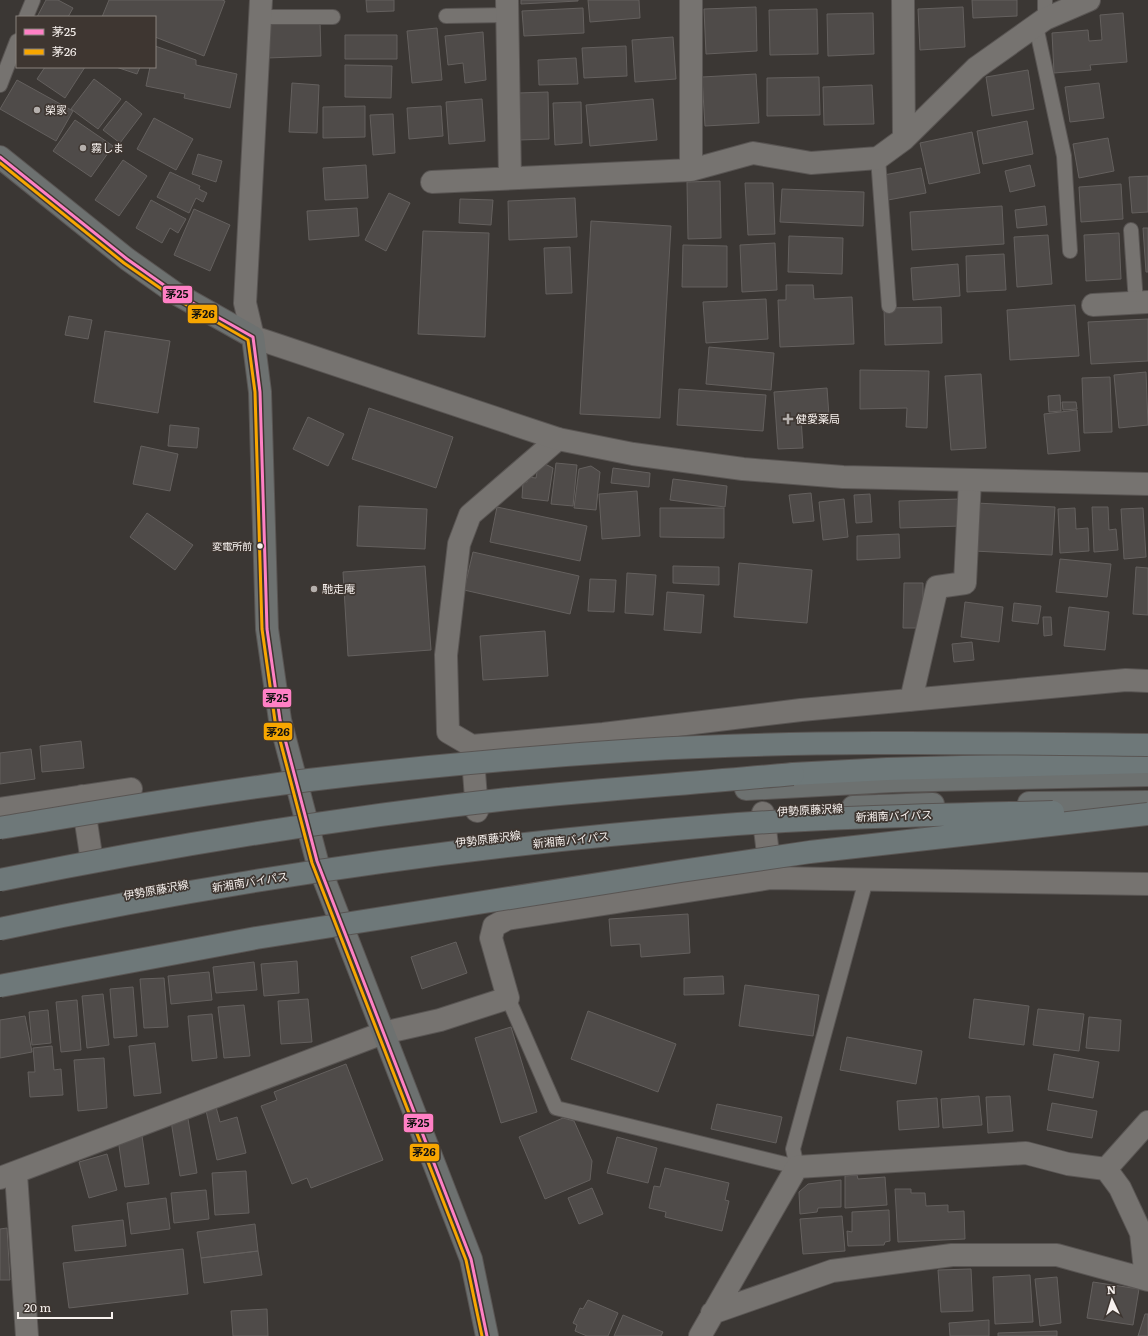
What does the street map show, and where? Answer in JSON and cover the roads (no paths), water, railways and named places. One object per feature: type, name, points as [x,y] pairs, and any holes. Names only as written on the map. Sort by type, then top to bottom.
[{"type":"highway","points":[[0,828],[307,781],[415,768],[641,750],[760,745],[961,743],[1148,745]]},
{"type":"highway","points":[[0,880],[140,852],[324,823],[509,799],[793,774],[1148,762]]},
{"type":"highway","name":"新湘南バイパス","points":[[0,928],[244,882],[524,845],[711,826],[804,820],[898,816],[1148,810]]},
{"type":"highway","points":[[0,986],[256,938],[681,871],[810,852],[1148,814]]},
{"type":"main road","points":[[0,157],[127,259],[175,293],[253,337],[260,392],[267,629],[280,720],[317,861],[471,1259],[487,1336]]},
{"type":"main road","points":[[0,870],[91,855],[309,833],[477,811],[610,798],[794,785],[892,781],[1148,775]]},
{"type":"main road","name":"伊勢原藤沢線","points":[[0,918],[317,861],[524,835],[763,813],[890,805],[1148,802]]},
{"type":"street","points":[[691,0],[691,170]]},
{"type":"street","points":[[903,0],[904,139]]},
{"type":"street","points":[[432,182],[691,170],[753,154],[811,163],[878,158],[904,139],[976,68],[1042,15],[1089,0]]},
{"type":"street","points":[[507,7],[510,178]]},
{"type":"street","points":[[261,9],[245,303],[253,337],[558,439],[633,454],[743,469],[843,477],[1148,484]]},
{"type":"street","points":[[1093,305],[1142,303]]},
{"type":"street","points":[[558,439],[470,515],[459,544],[446,654],[448,732],[472,746],[603,734],[801,710],[1126,680],[1148,681]]},
{"type":"street","points":[[911,700],[937,587],[966,583],[970,480]]},
{"type":"street","points":[[472,746],[477,811]]},
{"type":"street","points":[[0,809],[132,789]]},
{"type":"street","points":[[82,796],[91,855]]},
{"type":"street","points":[[763,813],[771,878]]},
{"type":"street","points":[[27,1336],[8,1176],[383,1033],[440,1020],[508,998],[491,938],[494,926],[507,919],[771,878],[1148,884]]},
{"type":"street","points":[[1106,1169],[1148,1122]]},
{"type":"street","points":[[700,1336],[712,1313],[797,1167],[1026,1153],[1068,1164],[1106,1169],[1120,1188],[1141,1233],[1147,1279],[1057,1255],[952,1255],[832,1271],[712,1313]]},
{"type":"lane","points":[[26,16],[33,0]]},
{"type":"lane","points":[[446,16],[507,7]]},
{"type":"lane","points":[[261,9],[333,17]]},
{"type":"lane","points":[[1042,15],[1064,156],[1070,251]]},
{"type":"lane","points":[[0,84],[16,43]]},
{"type":"lane","points":[[878,158],[889,306]]},
{"type":"lane","points":[[1132,230],[1142,303]]},
{"type":"lane","points":[[508,998],[556,1108],[797,1167],[793,1149],[866,880]]},
{"type":"place","name":"榮家","points":[[37,110]]},
{"type":"place","name":"霧しま","points":[[83,148]]},
{"type":"place","name":"健愛薬局","points":[[788,419]]},
{"type":"place","name":"変電所前","points":[[260,546]]},
{"type":"place","name":"馳走庵","points":[[314,589]]}]
